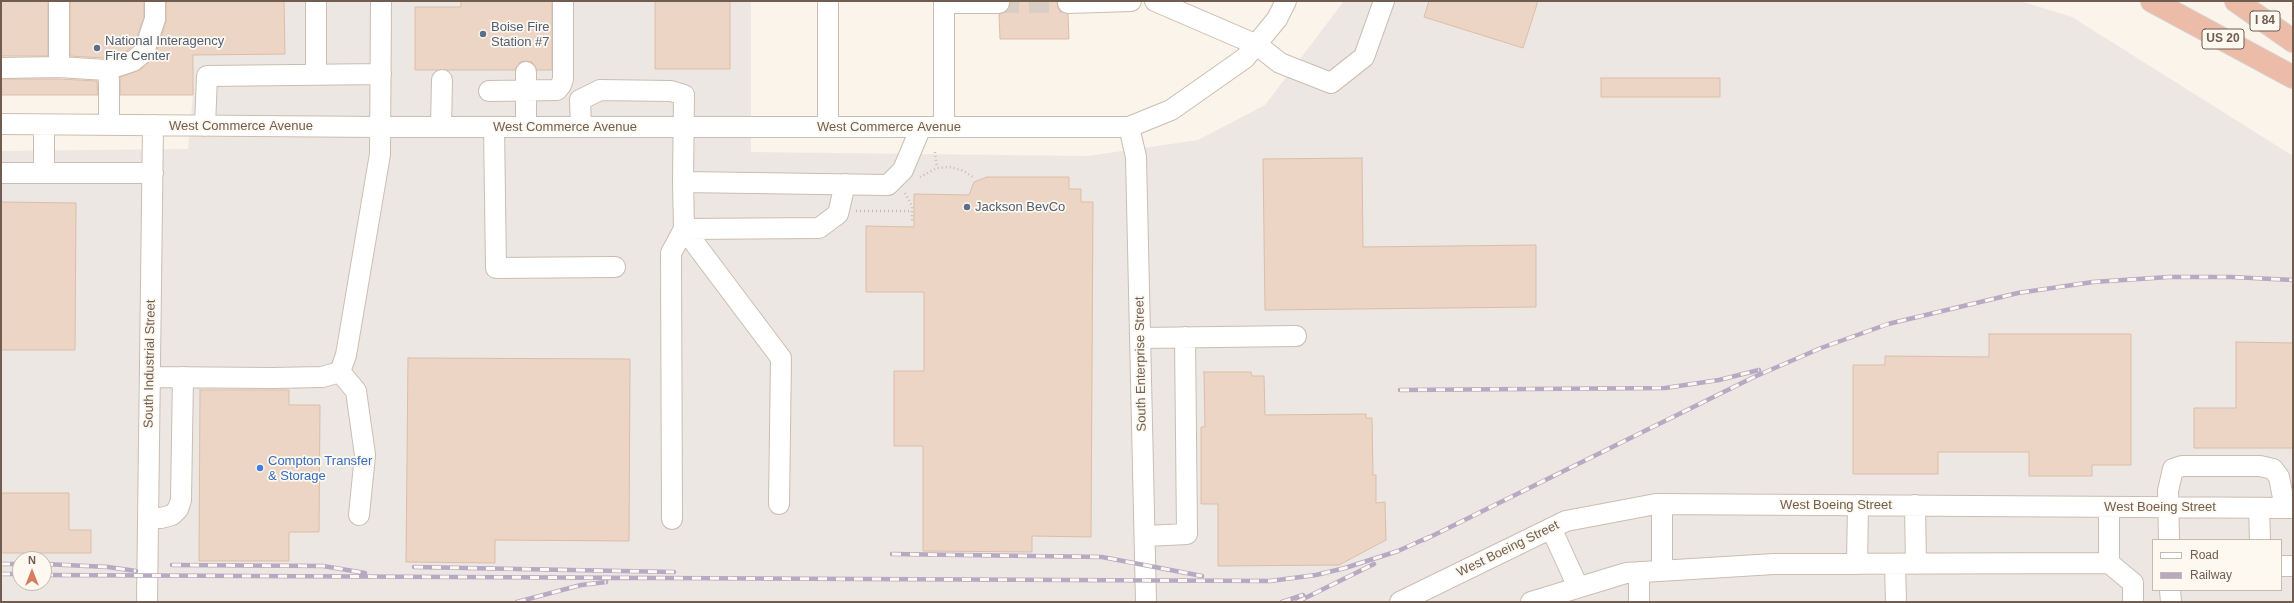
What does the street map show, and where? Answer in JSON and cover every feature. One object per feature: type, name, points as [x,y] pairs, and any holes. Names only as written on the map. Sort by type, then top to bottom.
[{"type":"highway","name":"US 20","points":[[2152,1],[2293,77]]},
{"type":"highway","name":"I 84","points":[[2236,1],[2293,40]]},
{"type":"street","points":[[59,67],[60,1]]},
{"type":"street","points":[[1,68],[59,67],[106,70],[133,61],[144,52],[155,19],[155,1]]},
{"type":"street","points":[[316,1],[316,74]]},
{"type":"street","points":[[340,372],[346,355],[376,182],[381,127],[380,1]]},
{"type":"street","points":[[489,90],[526,81],[557,90],[563,79],[563,1]]},
{"type":"street","points":[[828,1],[828,126]]},
{"type":"street","points":[[1068,3],[1131,1]]},
{"type":"street","points":[[1155,1],[1257,45],[1280,63],[1331,83],[1364,57],[1384,1]]},
{"type":"street","points":[[1129,127],[1171,110],[1245,58],[1277,19],[1286,1]]},
{"type":"street","points":[[944,127],[944,2],[999,3]]},
{"type":"street","points":[[106,70],[109,80],[109,125]]},
{"type":"street","points":[[205,126],[207,76],[381,74]]},
{"type":"street","points":[[441,127],[442,80]]},
{"type":"street","points":[[526,81],[526,127]]},
{"type":"street","points":[[581,127],[580,100],[600,90],[671,91],[684,95],[684,229],[671,254],[672,519]]},
{"type":"street","name":"West Commerce Avenue","points":[[1,124],[381,127],[1129,127]]},
{"type":"street","points":[[44,125],[44,172]]},
{"type":"street","name":"South Industrial Street","points":[[147,602],[153,126]]},
{"type":"street","points":[[494,127],[496,268],[615,267]]},
{"type":"street","points":[[683,182],[888,185],[903,170],[921,127]]},
{"type":"street","name":"South Enterprise Street","points":[[1129,127],[1136,158],[1146,602]]},
{"type":"street","points":[[1,172],[153,173]]},
{"type":"street","points":[[684,229],[819,228],[838,214],[845,184]]},
{"type":"street","points":[[684,229],[782,358],[779,504]]},
{"type":"street","points":[[1140,338],[1296,336]]},
{"type":"street","points":[[1145,536],[1187,534],[1185,337]]},
{"type":"street","points":[[150,377],[314,377],[340,372]]},
{"type":"street","points":[[340,372],[356,391],[365,455],[359,515]]},
{"type":"street","points":[[148,518],[172,515],[178,509],[181,500],[183,377]]},
{"type":"street","points":[[2169,539],[2168,492],[2173,469],[2182,466],[2253,466],[2273,469],[2279,477],[2289,508]]},
{"type":"street","points":[[1662,504],[1662,570]]},
{"type":"street","name":"West Boeing Street","points":[[1400,602],[1433,595],[1566,521],[1662,504],[2289,508]]},
{"type":"street","points":[[1857,564],[1858,505]]},
{"type":"street","points":[[1915,505],[1916,564]]},
{"type":"street","points":[[2109,507],[2109,563]]},
{"type":"street","points":[[2259,508],[2260,539]]},
{"type":"street","points":[[1551,528],[1578,588]]},
{"type":"street","points":[[1531,602],[1626,573],[1662,570],[1774,564],[2109,563],[2133,583],[2133,602]]},
{"type":"street","points":[[1895,564],[1896,602]]},
{"type":"street","points":[[2282,566],[2293,566]]},
{"type":"street","points":[[1639,572],[1639,602]]},
{"type":"street","points":[[2170,591],[2171,602]]},
{"type":"path","points":[[935,152],[937,168]]},
{"type":"path","points":[[914,181],[937,168],[950,167],[964,171],[974,178]]},
{"type":"path","points":[[906,190],[904,194],[912,206],[912,223]]},
{"type":"path","points":[[853,210],[912,211]]},
{"type":"shaded area","points":[[193,1],[751,1],[751,152],[1088,156],[1198,140],[1265,105],[1344,1],[2020,1],[2072,17],[2293,156],[2293,602],[1,602],[1,151],[188,149],[193,95]]},
{"type":"building","points":[[1,1],[48,1],[48,56],[1,56]]},
{"type":"building","points":[[70,1],[144,1],[144,17],[134,45],[127,51],[104,58],[70,56]]},
{"type":"building","points":[[166,1],[284,1],[285,54],[193,55],[193,95],[120,95],[120,77],[140,70],[155,56],[166,22]]},
{"type":"building","points":[[461,1],[552,1],[552,70],[537,70],[532,62],[526,61],[520,62],[515,70],[415,70],[415,7],[461,7]]},
{"type":"building","points":[[655,1],[730,1],[730,69],[655,69]]},
{"type":"building","points":[[1010,1],[1057,1],[1058,9],[1068,14],[1069,39],[1000,39],[999,14],[1009,9]]},
{"type":"building","points":[[1429,1],[1538,1],[1523,48],[1424,17]]},
{"type":"building","points":[[1601,78],[1720,78],[1720,97],[1601,97]]},
{"type":"building","points":[[1,79],[59,79],[97,81],[98,95],[1,95]]},
{"type":"building","points":[[1362,158],[1363,247],[1536,245],[1536,307],[1265,310],[1263,159]]},
{"type":"building","points":[[987,177],[1069,177],[1069,189],[1081,189],[1081,202],[1093,202],[1091,537],[1032,536],[1032,552],[923,551],[923,446],[894,446],[894,371],[924,371],[924,292],[866,292],[866,226],[914,227],[914,194],[969,195],[974,182]]},
{"type":"building","points":[[1,202],[76,203],[75,350],[1,350]]},
{"type":"building","points":[[1989,334],[2131,334],[2131,465],[2092,465],[2092,476],[2029,476],[2029,452],[1938,452],[1938,474],[1853,474],[1853,365],[1885,365],[1885,356],[1989,357]]},
{"type":"building","points":[[2236,342],[2293,343],[2293,448],[2194,448],[2194,408],[2236,408]]},
{"type":"building","points":[[408,358],[630,359],[629,541],[495,540],[495,563],[406,562]]},
{"type":"building","points":[[1204,372],[1251,372],[1252,376],[1264,376],[1265,415],[1366,414],[1366,418],[1372,418],[1373,475],[1376,475],[1376,503],[1385,502],[1386,540],[1339,565],[1218,566],[1218,504],[1201,504],[1201,427],[1205,427]]},
{"type":"building","name":"Compton Transfer & Storage","points":[[200,390],[289,390],[289,405],[320,405],[319,532],[289,532],[289,561],[199,561]]},
{"type":"building","points":[[1,493],[69,493],[69,530],[91,530],[91,553],[12,551],[12,553],[1,553]]},
{"type":"tunnel","points":[[999,3],[1068,3]]},
{"type":"railway","points":[[1424,540],[1754,377],[1821,348],[1888,324],[2018,293],[2093,282],[2169,277],[2231,277],[2293,280]]},
{"type":"railway","points":[[1400,390],[1665,388],[1719,380],[1759,370]]},
{"type":"railway","points":[[52,575],[1270,581],[1316,575],[1345,568],[1398,551],[1429,537]]},
{"type":"railway","points":[[892,554],[1102,557],[1202,576]]},
{"type":"railway","points":[[1,564],[12,564]]},
{"type":"railway","points":[[52,564],[108,567],[136,571]]},
{"type":"railway","points":[[1297,602],[1374,564]]},
{"type":"railway","points":[[172,565],[323,566],[365,573]]},
{"type":"railway","points":[[414,567],[674,572]]},
{"type":"railway","points":[[1,574],[12,574]]},
{"type":"railway","points":[[517,602],[581,585],[606,582]]},
{"type":"railway","points":[[1282,602],[1303,595]]},
{"type":"place","name":"Boise Fire Station #7","points":[[483,34]]},
{"type":"place","name":"National Interagency Fire Center","points":[[97,48]]},
{"type":"place","name":"Jackson BevCo","points":[[967,207]]},
{"type":"place","name":"Compton Transfer & Storage","points":[[260,468]]}]
